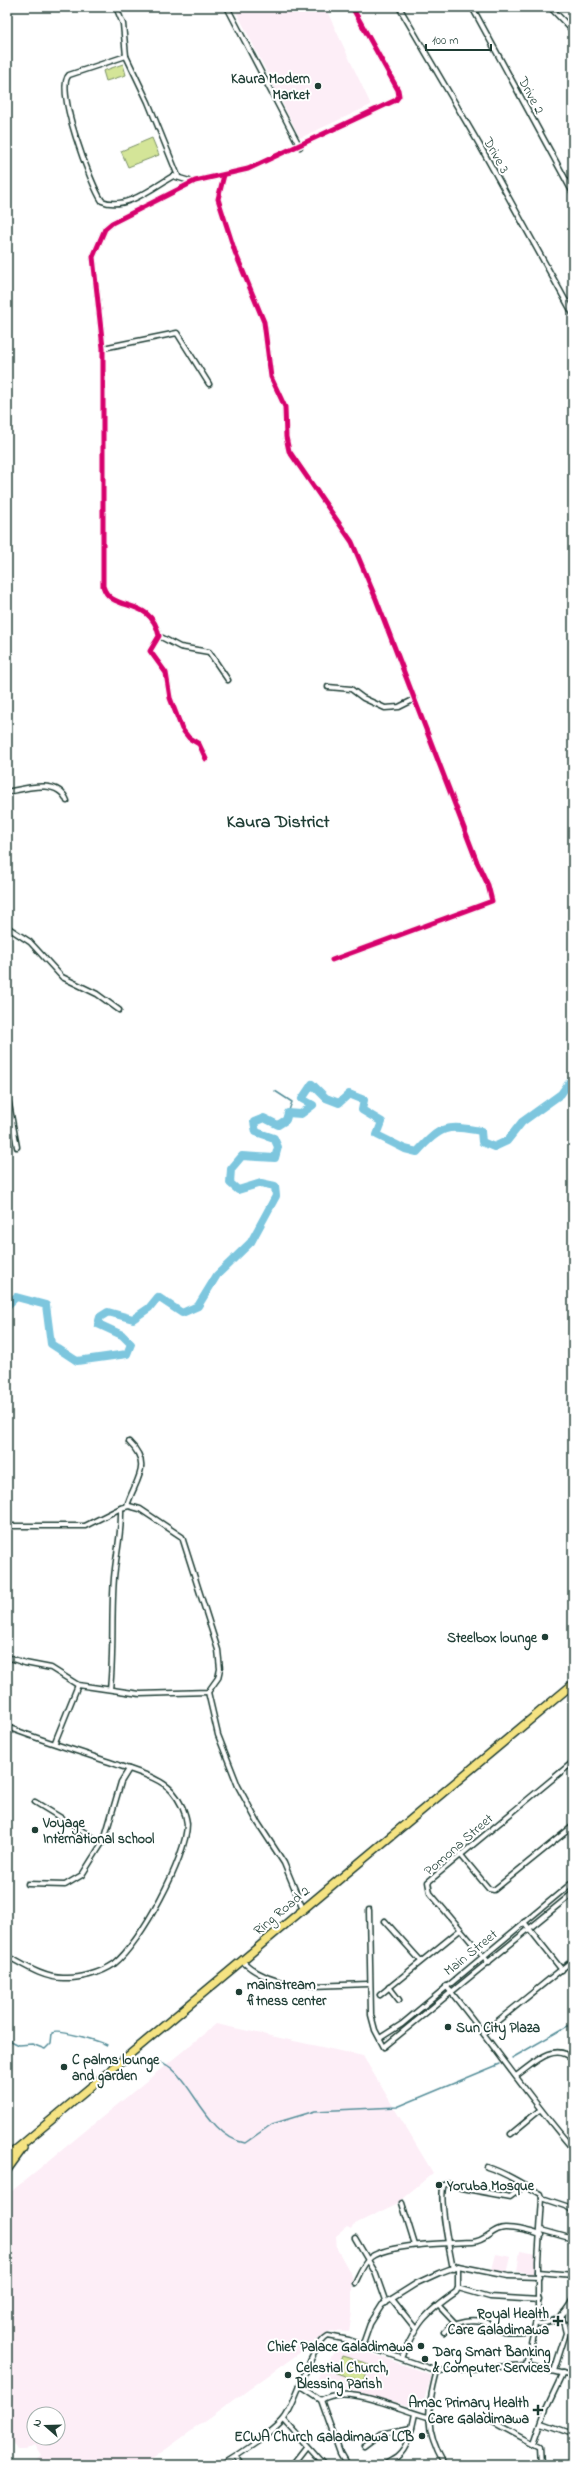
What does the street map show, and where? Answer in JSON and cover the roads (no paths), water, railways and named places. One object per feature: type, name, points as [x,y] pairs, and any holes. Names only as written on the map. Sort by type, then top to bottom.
[{"type":"main road","name":"Ring Road 2","points":[[7,2157],[242,1961],[303,1908],[573,1684]]},
{"type":"main road","points":[[7,2170],[28,2141]]},
{"type":"street","points":[[116,7],[123,24],[126,56],[148,102],[178,176]]},
{"type":"street","points":[[227,7],[300,146]]},
{"type":"street","points":[[206,759],[199,744],[189,738],[182,729],[170,698],[166,673],[150,651],[150,648],[159,636],[157,625],[149,614],[113,599],[105,592],[103,586],[103,348],[93,257],[100,238],[112,223],[193,182],[248,169],[300,146],[390,103],[399,96],[398,90],[352,7]]},
{"type":"street","name":"Drive 3","points":[[399,7],[573,314]]},
{"type":"street","name":"Drive 2","points":[[472,7],[573,193]]},
{"type":"street","points":[[550,7],[573,31]]},
{"type":"street","points":[[126,56],[69,75],[65,83],[67,101],[90,181],[102,201],[114,205],[143,193],[174,176],[178,176],[193,182]]},
{"type":"street","points":[[224,175],[218,199],[235,252],[264,322],[271,377],[285,407],[286,437],[289,451],[352,542],[376,599],[477,862],[488,886],[492,901],[332,960]]},
{"type":"street","points":[[103,348],[177,333],[209,384]]},
{"type":"street","points":[[159,636],[180,647],[209,652],[228,680]]},
{"type":"street","points":[[328,687],[351,689],[363,698],[385,708],[399,707],[414,699]]},
{"type":"street","points":[[7,792],[44,786],[53,787],[61,791],[67,801]]},
{"type":"street","points":[[7,927],[30,942],[62,976],[97,994],[119,1010]]},
{"type":"street","points":[[7,1093],[17,1147]]},
{"type":"street","points":[[127,1506],[139,1480],[142,1466],[137,1452],[129,1442]]},
{"type":"street","points":[[7,1526],[85,1526],[127,1506],[140,1509],[182,1537],[218,1650],[220,1669],[218,1678],[208,1692],[220,1742],[238,1786],[258,1823],[284,1863],[303,1908]]},
{"type":"street","points":[[110,1689],[114,1651],[114,1578],[122,1526],[121,1508]]},
{"type":"street","points":[[7,1657],[21,1662],[51,1668],[78,1685],[140,1694],[208,1692]]},
{"type":"street","points":[[55,1742],[78,1685]]},
{"type":"street","points":[[7,1727],[55,1742],[129,1769],[162,1783],[172,1792],[184,1812],[187,1824],[176,1870],[128,1950],[105,1970],[64,1979],[39,1972],[7,1956]]},
{"type":"street","name":"Pomona Street","points":[[489,1963],[460,1930],[428,1887],[428,1882],[573,1762]]},
{"type":"street","points":[[28,1884],[59,1887],[71,1884],[88,1866],[102,1843],[121,1782],[129,1769]]},
{"type":"street","points":[[35,1802],[102,1843]]},
{"type":"street","points":[[460,1854],[489,1889],[494,1890],[573,1826]]},
{"type":"street","name":"Main Street","points":[[573,1882],[402,2024],[380,2038],[384,2047],[433,2009],[573,1893]]},
{"type":"street","points":[[370,1910],[369,1984],[371,2015],[380,2038]]},
{"type":"street","points":[[385,1921],[421,1961]]},
{"type":"street","points":[[524,1922],[562,1970]]},
{"type":"street","points":[[380,1994],[460,1930]]},
{"type":"street","points":[[484,2032],[573,1960]]},
{"type":"street","points":[[242,1961],[266,1977],[293,1985],[369,1984]]},
{"type":"street","points":[[446,1986],[484,2032],[540,2110],[573,2149]]},
{"type":"street","points":[[389,1987],[399,2000]]},
{"type":"street","points":[[427,2002],[433,2009]]},
{"type":"street","points":[[402,2024],[406,2029]]},
{"type":"street","points":[[516,2076],[554,2051],[565,2052],[573,2059]]},
{"type":"street","points":[[511,2134],[540,2110]]},
{"type":"street","points":[[487,2167],[500,2171],[526,2185],[541,2194],[542,2198],[538,2272],[539,2300],[536,2324],[526,2365]]},
{"type":"street","points":[[453,2269],[448,2245],[442,2191],[446,2184],[510,2198],[526,2185]]},
{"type":"street","points":[[542,2198],[566,2206],[573,2211]]},
{"type":"street","points":[[402,2203],[415,2245]]},
{"type":"street","points":[[355,2283],[368,2260],[383,2252],[415,2245],[448,2245],[487,2238],[494,2230],[504,2228],[541,2232],[573,2240]]},
{"type":"street","points":[[355,2238],[378,2278],[386,2303]]},
{"type":"street","points":[[363,2344],[370,2324],[386,2303],[392,2298],[416,2283],[458,2266],[508,2276],[539,2277]]},
{"type":"street","points":[[402,2358],[415,2328],[458,2288],[458,2266]]},
{"type":"street","points":[[538,2272],[573,2275]]},
{"type":"street","points":[[458,2288],[490,2297],[539,2300]]},
{"type":"street","points":[[392,2298],[415,2328]]},
{"type":"street","points":[[554,2371],[565,2339],[565,2319],[569,2306],[573,2300]]},
{"type":"street","points":[[439,2306],[455,2323]]},
{"type":"street","points":[[536,2324],[565,2319],[573,2321]]},
{"type":"street","points":[[444,2332],[449,2325],[455,2323],[481,2322],[502,2331],[534,2331]]},
{"type":"street","points":[[222,2465],[236,2457],[284,2420],[316,2349],[326,2337],[332,2336],[363,2344],[437,2371],[526,2365],[573,2376]]},
{"type":"street","points":[[437,2371],[428,2417],[433,2442],[444,2465]]},
{"type":"street","points":[[534,2443],[563,2373]]},
{"type":"street","points":[[300,2386],[320,2400],[340,2453],[347,2465]]},
{"type":"street","points":[[320,2400],[332,2396],[350,2394],[428,2417]]},
{"type":"street","points":[[384,2465],[398,2456],[412,2428],[415,2414]]},
{"type":"street","points":[[487,2419],[540,2447],[541,2465]]},
{"type":"street","points":[[284,2420],[306,2447],[324,2465]]},
{"type":"street","points":[[542,2423],[573,2434]]},
{"type":"street","points":[[365,2446],[381,2434],[412,2428]]},
{"type":"street","points":[[292,2465],[306,2447]]},
{"type":"street","points":[[236,2457],[241,2465]]},
{"type":"waterway","points":[[7,1306],[16,1297],[46,1305],[51,1344],[77,1361],[127,1354],[131,1344],[122,1335],[98,1324],[100,1317],[108,1312],[133,1319],[149,1308],[158,1297],[182,1313],[198,1306],[217,1275],[251,1242],[276,1196],[275,1186],[261,1183],[238,1190],[230,1183],[231,1169],[242,1156],[275,1158],[278,1147],[274,1138],[256,1132],[254,1122],[264,1118],[278,1125],[286,1120],[288,1113],[301,1114],[313,1105],[302,1099],[312,1084],[326,1098],[339,1103],[349,1094],[364,1100],[362,1110],[382,1122],[377,1135],[405,1149],[417,1152],[432,1136],[445,1129],[452,1128],[481,1131],[482,1142],[494,1147],[507,1141],[522,1122],[561,1094],[573,1077]]},
{"type":"waterway","points":[[275,1091],[292,1102],[288,1113]]},
{"type":"waterway","points":[[512,2058],[573,2023]]},
{"type":"waterway","points":[[7,2039],[19,2045],[32,2044],[45,2049],[51,2043],[52,2033],[56,2032],[79,2036],[107,2045]]},
{"type":"waterway","points":[[157,2062],[168,2066],[178,2074],[218,2128],[231,2138],[245,2143],[272,2124],[315,2111],[397,2107],[500,2064]]},
{"type":"place","name":"Kaura Modern Market","points":[[318,86]]},
{"type":"place","name":"Steelbox lounge","points":[[545,1637]]},
{"type":"place","name":"Voyage International school","points":[[35,1830]]},
{"type":"place","name":"mainstream fitness center","points":[[239,1992]]},
{"type":"place","name":"Sun City Plaza","points":[[448,2027]]},
{"type":"place","name":"C palms lounge and garden","points":[[64,2067]]},
{"type":"place","name":"Yoruba Mosque","points":[[439,2185]]},
{"type":"place","name":"Royal Health Care Galadimawa","points":[[558,2321]]},
{"type":"place","name":"Chief Palace Galadimawa","points":[[421,2346]]},
{"type":"place","name":"Darg Smart Banking & Computer Services","points":[[425,2359]]},
{"type":"place","name":"Celestial Church, Blessing Parish","points":[[288,2375]]},
{"type":"place","name":"Amac Primary Health Care Galadimawa","points":[[538,2410]]},
{"type":"place","name":"ECWA Church Galadimawa LCB","points":[[422,2436]]},
{"type":"district","name":"Kaura District","points":[[278,821]]}]
